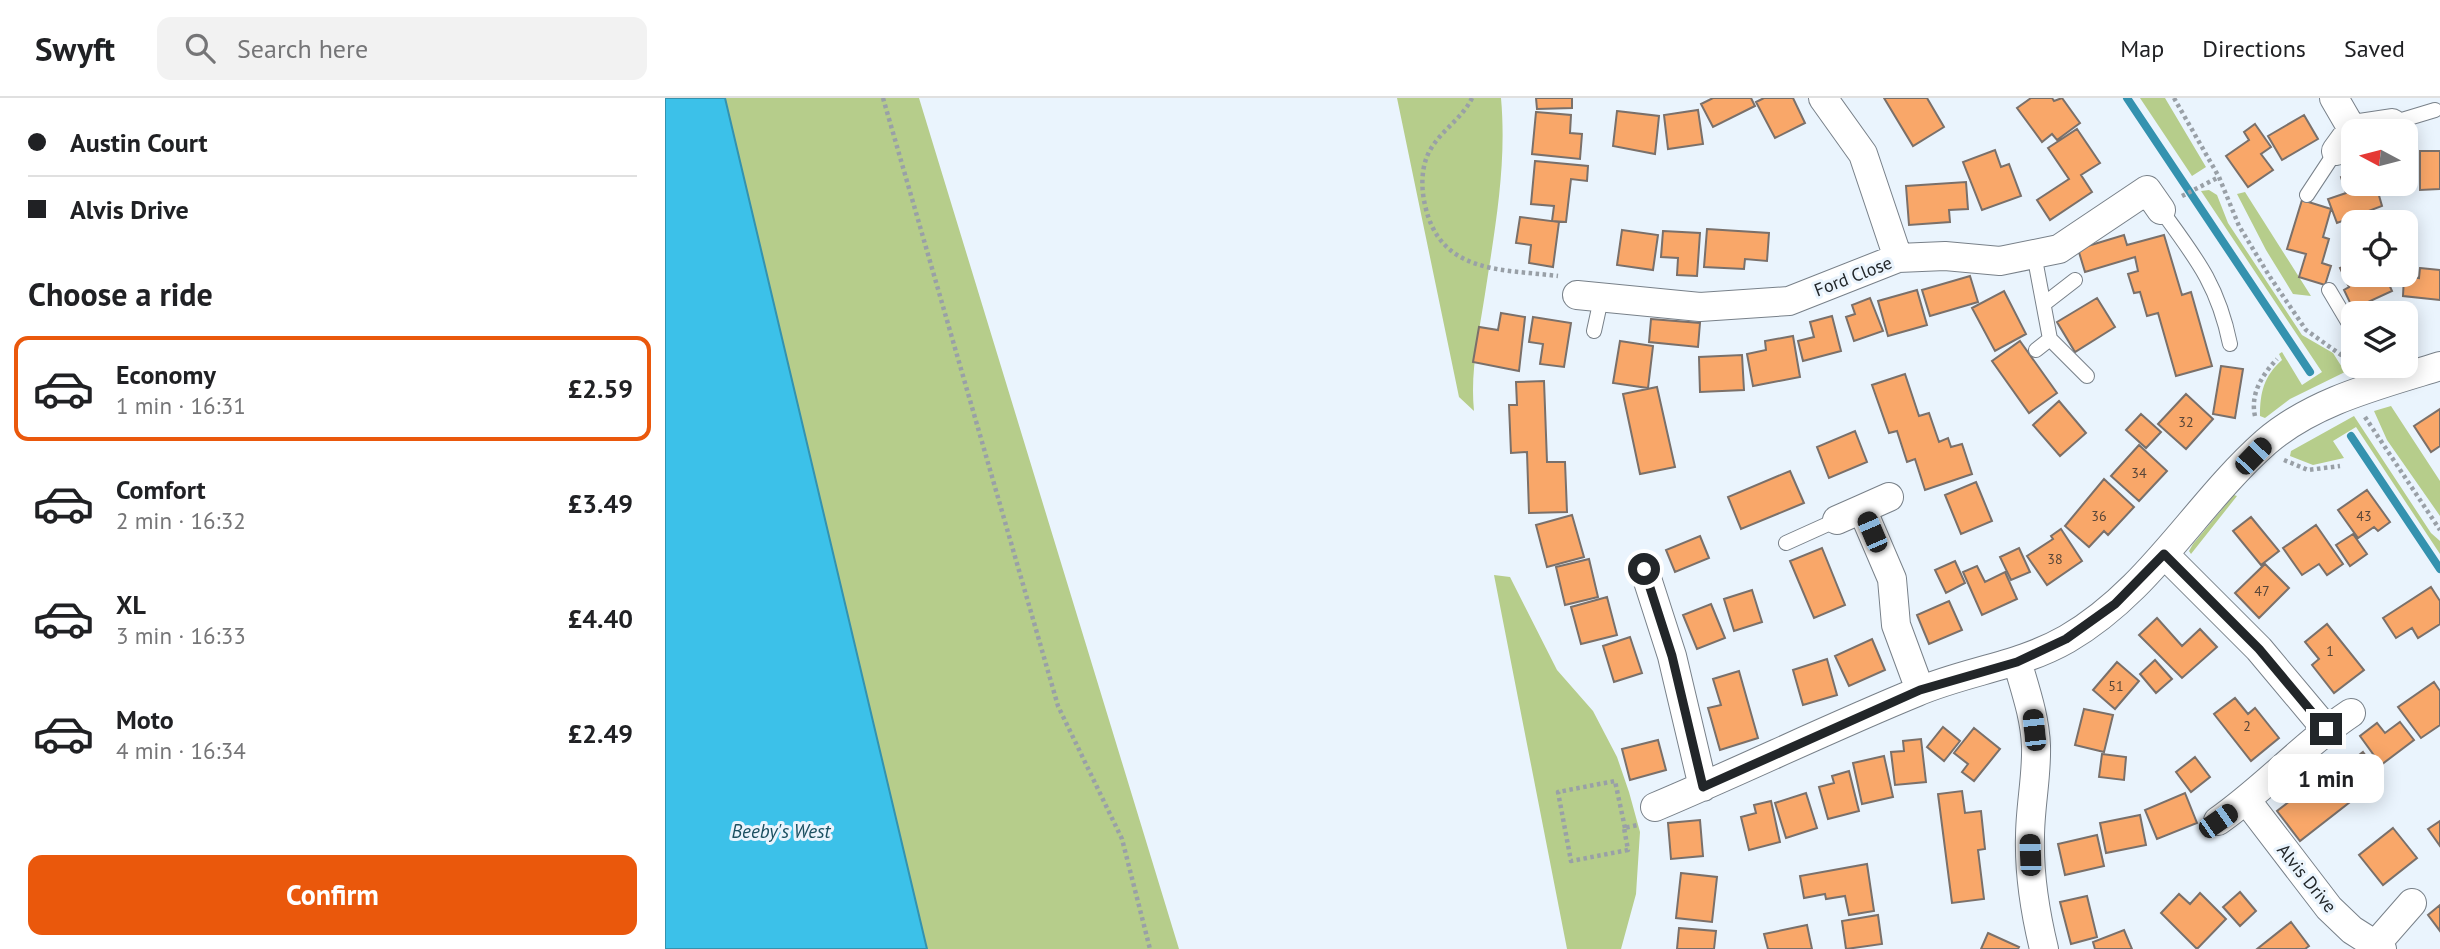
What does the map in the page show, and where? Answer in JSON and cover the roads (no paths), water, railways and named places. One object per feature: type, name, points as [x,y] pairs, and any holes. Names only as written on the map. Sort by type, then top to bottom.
[{"type":"street","points":[[1823,98],[1863,154],[1898,258]]},
{"type":"street","points":[[2334,98],[2341,127]]},
{"type":"street","name":"Ford Close","points":[[1579,293],[1700,307],[1789,301],[1898,258],[1945,256],[2000,261],[2059,250],[2147,190],[2170,205]]},
{"type":"street","points":[[2418,369],[2440,366]]},
{"type":"street","points":[[1651,816],[1703,787],[1920,690],[2017,662],[2066,639],[2100,617],[2130,592],[2267,442],[2310,412],[2386,378]]},
{"type":"street","points":[[1889,497],[1850,515],[1892,579],[1896,625],[1920,690]]},
{"type":"street","points":[[2164,554],[2259,649],[2326,729]]},
{"type":"street","points":[[1644,569],[1672,656],[1703,787]]},
{"type":"street","points":[[2017,662],[2032,715],[2036,746],[2030,836],[2031,873],[2034,909],[2044,949]]},
{"type":"street","points":[[2218,821],[2247,801],[2326,729],[2351,713]]},
{"type":"street","name":"Alvis Drive","points":[[2247,801],[2329,908],[2352,930],[2380,946],[2412,903]]},
{"type":"lane","points":[[2405,119],[2435,110]]},
{"type":"lane","points":[[2307,195],[2341,144]]},
{"type":"lane","points":[[2170,205],[2223,309],[2230,344]]},
{"type":"lane","points":[[2034,254],[2050,339],[2087,376]]},
{"type":"lane","points":[[2044,303],[2075,280]]},
{"type":"lane","points":[[2329,290],[2341,310]]},
{"type":"lane","points":[[1579,293],[1594,331]]},
{"type":"lane","points":[[2036,349],[2050,339]]},
{"type":"lane","points":[[1786,543],[1850,515]]},
{"type":"water","name":"Beeby's West","points":[[665,98],[725,98],[927,949],[665,949]]},
{"type":"waterway","points":[[2127,98],[2310,372]]},
{"type":"waterway","points":[[2351,436],[2440,569]]}]
